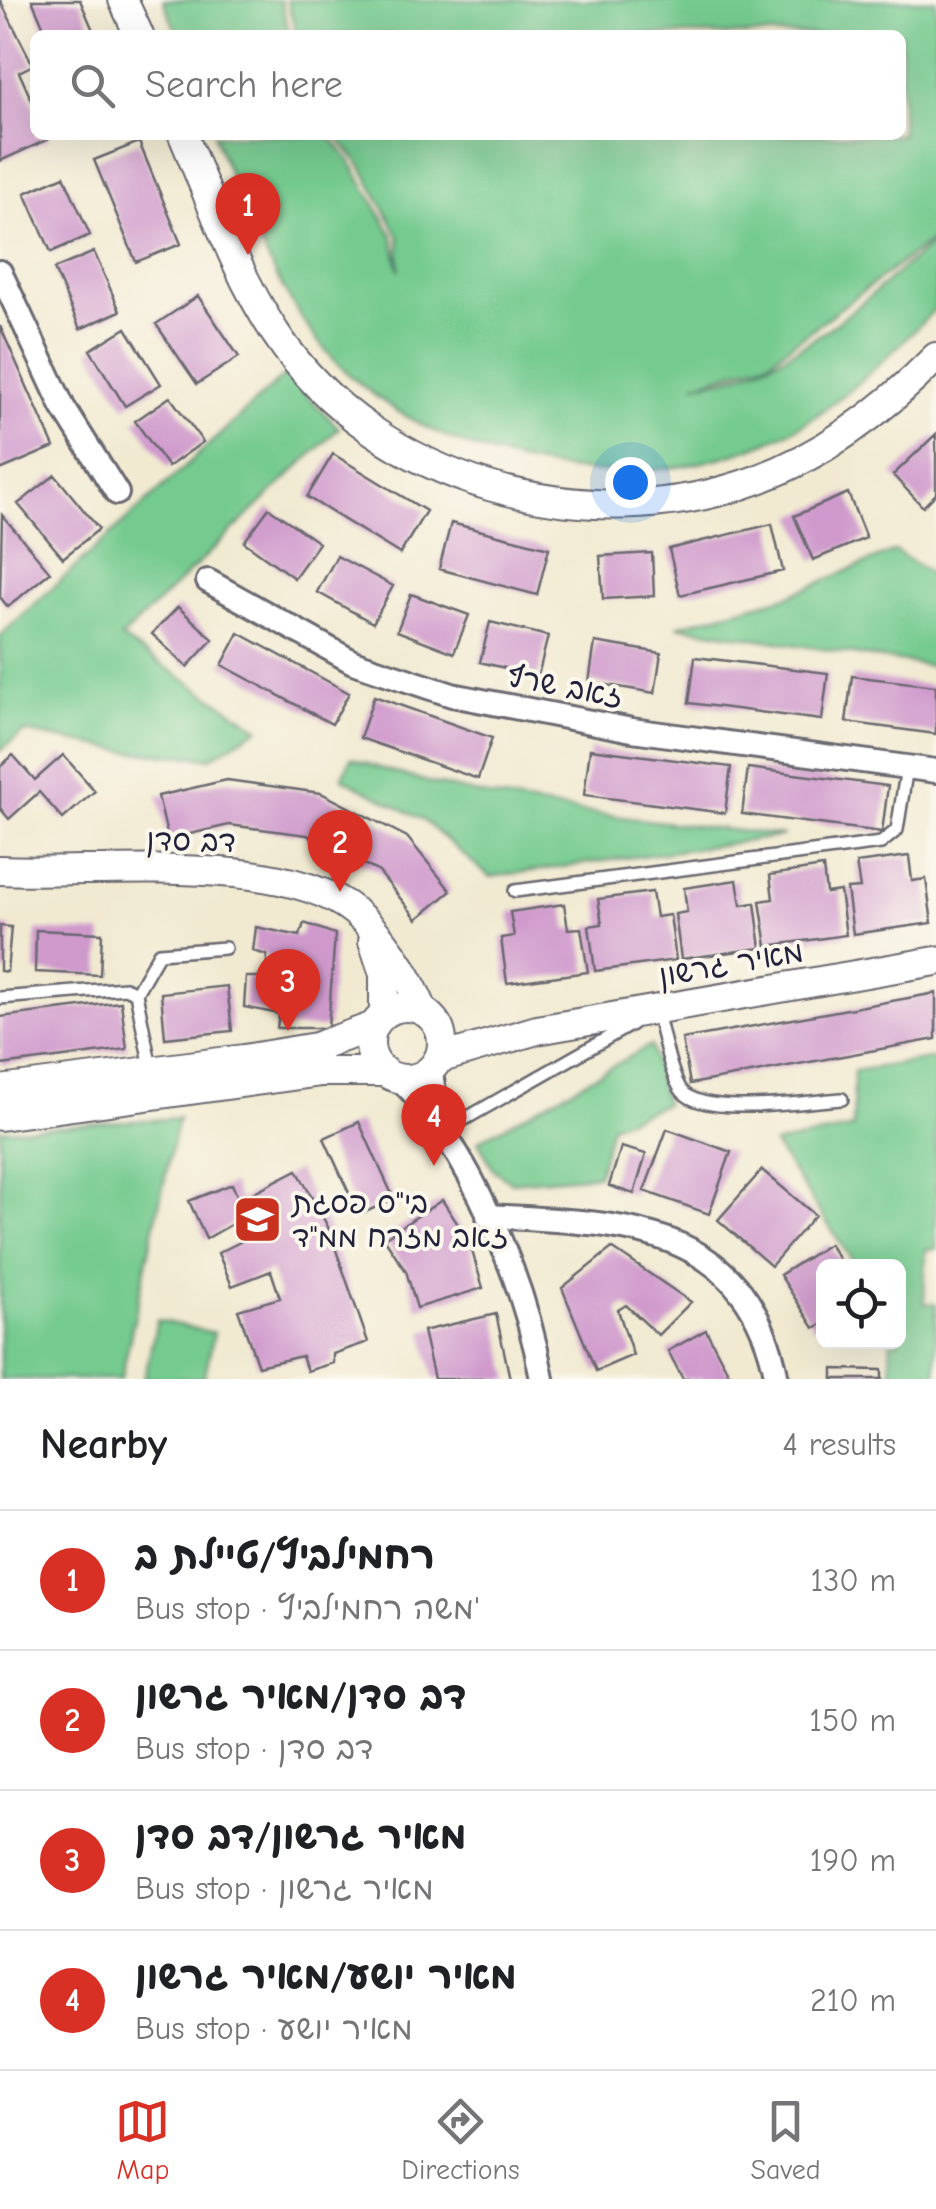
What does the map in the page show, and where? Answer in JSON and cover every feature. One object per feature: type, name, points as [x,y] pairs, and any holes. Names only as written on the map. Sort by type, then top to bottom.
[{"type":"street","points":[[124,0],[137,30]]},
{"type":"street","points":[[184,140],[259,303],[299,362],[351,412],[410,454],[478,483],[564,502],[604,504],[724,490],[796,462],[851,430],[936,357]]},
{"type":"street","points":[[0,272],[64,407],[117,493]]},
{"type":"street","name":"זאב שרף","points":[[208,581],[353,662],[452,695],[632,730],[936,771]]},
{"type":"street","name":"דב סדן","points":[[0,870],[254,875],[312,889],[352,910],[368,925],[400,963],[430,1018]]},
{"type":"street","points":[[368,925],[384,974],[379,1020],[370,1046],[442,1132],[488,1216],[522,1292],[542,1379]]},
{"type":"street","name":"מאיר גרשון","points":[[434,1064],[536,1030],[936,961]]},
{"type":"street","points":[[0,1090],[316,1047],[408,1007],[430,1018],[442,1041],[434,1064],[442,1132]]},
{"type":"street","name":"מאיר גרשון","points":[[430,1018],[472,1029],[536,1030]]},
{"type":"street","points":[[0,1116],[322,1072],[392,1076],[434,1064]]},
{"type":"street","points":[[488,1216],[592,1222],[666,1236],[717,1271],[743,1298],[760,1326],[777,1379]]},
{"type":"lane","points":[[515,891],[881,843],[897,830],[907,767]]},
{"type":"lane","points":[[152,1068],[136,993],[159,953],[225,948]]},
{"type":"lane","points":[[0,998],[126,988],[136,993]]},
{"type":"lane","points":[[442,1132],[656,1009],[680,1090],[692,1099],[716,1106],[842,1099]]},
{"type":"green space","points":[[163,0],[281,0],[288,30],[176,30]]},
{"type":"green space","points":[[287,0],[936,0],[936,237],[769,361],[694,384],[731,377],[796,350],[853,310],[936,240],[936,308],[887,357],[810,420],[736,453],[677,467],[617,472],[556,468],[496,455],[439,434],[387,404],[340,366],[320,344],[267,257],[216,140],[333,140],[350,161],[393,236],[399,271],[399,237],[362,167],[339,140],[906,140],[906,30],[296,30]]},
{"type":"green space","points":[[286,374],[339,428],[121,638],[259,728],[210,758],[124,751],[24,732],[0,751],[0,636]]},
{"type":"green space","points":[[895,551],[936,577],[936,667],[677,626],[788,596]]},
{"type":"green space","points":[[351,758],[403,775],[510,800],[784,836],[490,877],[423,820],[342,778]]},
{"type":"green space","points":[[651,1045],[665,1104],[611,1125],[598,1175],[511,1182],[494,1170],[478,1141]]},
{"type":"green space","points":[[936,1058],[936,1249],[926,1250],[924,1303],[936,1304],[936,1379],[892,1379],[890,1349],[906,1349],[906,1259],[851,1259],[774,1144],[853,1128],[854,1071]]},
{"type":"green space","points":[[178,1118],[121,1379],[0,1379],[0,1130]]},
{"type":"green space","points":[[157,1320],[214,1333],[204,1379],[144,1379]]},
{"type":"building","points":[[0,0],[30,59],[30,66],[19,72],[30,97],[30,140],[47,140],[0,161]]},
{"type":"building","points":[[32,0],[80,0],[93,30],[45,30]]},
{"type":"building","points":[[139,142],[181,244],[136,262],[94,160]]},
{"type":"building","points":[[64,176],[90,235],[51,252],[25,193]]},
{"type":"building","points":[[94,252],[120,311],[80,329],[54,269]]},
{"type":"building","points":[[198,296],[239,357],[197,384],[156,324]]},
{"type":"building","points":[[0,326],[54,447],[0,470]]},
{"type":"building","points":[[126,328],[161,384],[125,406],[90,350]]},
{"type":"building","points":[[170,397],[203,442],[168,467],[135,421]]},
{"type":"building","points":[[936,434],[936,494],[923,507],[893,475]]},
{"type":"building","points":[[333,454],[426,511],[400,554],[307,497]]},
{"type":"building","points":[[55,475],[99,529],[63,558],[18,504]]},
{"type":"building","points":[[848,493],[866,538],[813,560],[794,516]]},
{"type":"building","points":[[269,508],[319,543],[294,578],[244,542]]},
{"type":"building","points":[[2,515],[50,572],[8,607],[0,597]]},
{"type":"building","points":[[451,523],[549,548],[537,595],[439,569]]},
{"type":"building","points":[[772,524],[783,571],[680,595],[669,549]]},
{"type":"building","points":[[652,553],[654,596],[603,599],[600,556]]},
{"type":"building","points":[[337,556],[393,586],[373,623],[317,592]]},
{"type":"building","points":[[411,594],[469,615],[454,653],[397,631]]},
{"type":"building","points":[[178,607],[213,639],[187,667],[152,634]]},
{"type":"building","points":[[490,622],[548,636],[538,676],[480,662]]},
{"type":"building","points":[[239,633],[349,693],[332,724],[222,665]]},
{"type":"building","points":[[595,642],[661,653],[655,693],[589,682]]},
{"type":"building","points":[[695,657],[828,673],[822,720],[689,703]]},
{"type":"building","points":[[852,676],[936,686],[936,734],[846,722]]},
{"type":"building","points":[[374,696],[492,738],[478,779],[360,738]]},
{"type":"building","points":[[590,749],[731,767],[725,813],[584,795]]},
{"type":"building","points":[[13,755],[35,780],[63,755],[95,791],[63,819],[39,792],[9,819],[0,808],[0,767]]},
{"type":"building","points":[[748,768],[888,786],[882,832],[742,814]]},
{"type":"building","points":[[227,780],[321,793],[407,837],[451,891],[417,919],[379,872],[307,835],[229,825],[168,839],[158,796]]},
{"type":"building","points":[[909,856],[912,881],[926,879],[932,923],[853,934],[847,889],[860,888],[856,863]]},
{"type":"building","points":[[823,867],[826,893],[840,891],[846,935],[767,946],[760,901],[773,899],[770,875]]},
{"type":"building","points":[[737,880],[741,905],[755,903],[761,948],[681,959],[675,914],[687,912],[684,888]]},
{"type":"building","points":[[652,892],[656,917],[670,915],[676,960],[595,971],[589,926],[602,924],[598,899]]},
{"type":"building","points":[[564,904],[568,929],[581,928],[588,972],[507,983],[501,938],[514,936],[510,912]]},
{"type":"building","points":[[304,923],[335,934],[328,1028],[277,1028],[279,1014],[244,1007],[246,977],[267,977],[267,955],[253,951],[256,927],[300,936]]},
{"type":"building","points":[[0,926],[11,927],[7,972],[0,971]]},
{"type":"building","points":[[36,930],[102,933],[100,975],[35,972]]},
{"type":"building","points":[[227,986],[232,1031],[165,1038],[161,993]]},
{"type":"building","points":[[936,993],[936,1039],[690,1084],[682,1039]]},
{"type":"building","points":[[121,1002],[127,1049],[1,1065],[0,1017]]},
{"type":"building","points":[[359,1122],[394,1199],[359,1215],[324,1138]]},
{"type":"building","points":[[667,1129],[731,1152],[709,1214],[644,1191]]},
{"type":"building","points":[[621,1147],[646,1154],[634,1194],[609,1186]]},
{"type":"building","points":[[297,1170],[328,1227],[368,1342],[333,1354],[333,1363],[307,1371],[302,1356],[258,1366],[238,1310],[280,1298],[271,1271],[232,1286],[218,1253],[248,1238],[239,1220],[206,1239],[189,1201],[232,1184],[239,1200]]},
{"type":"building","points":[[762,1170],[815,1215],[771,1266],[718,1220]]},
{"type":"building","points":[[442,1200],[469,1241],[483,1288],[417,1308],[406,1271],[384,1238]]},
{"type":"building","points":[[829,1244],[839,1259],[816,1259],[816,1327],[814,1328],[780,1275]]},
{"type":"building","points":[[612,1248],[691,1302],[658,1335],[626,1305],[618,1310],[633,1355],[596,1371],[562,1288]]},
{"type":"building","points":[[496,1314],[510,1379],[434,1379],[423,1331]]},
{"type":"building","points":[[706,1330],[732,1379],[683,1379],[668,1351]]},
{"type":"building","points":[[833,1369],[882,1370],[882,1379],[833,1379]]},
{"type":"place","name":"רחמילביץ/טיילת ב","points":[[248,255]]},
{"type":"place","name":"דב סדן/מאיר גרשון","points":[[340,892]]},
{"type":"place","name":"מאיר גרשון/דב סדן","points":[[288,1031]]},
{"type":"place","name":"מאיר יושע/מאיר גרשון","points":[[434,1166]]},
{"type":"place","name":"בי\"ס פסגת זאב מזרח ממ\"ד","points":[[257,1220]]}]
